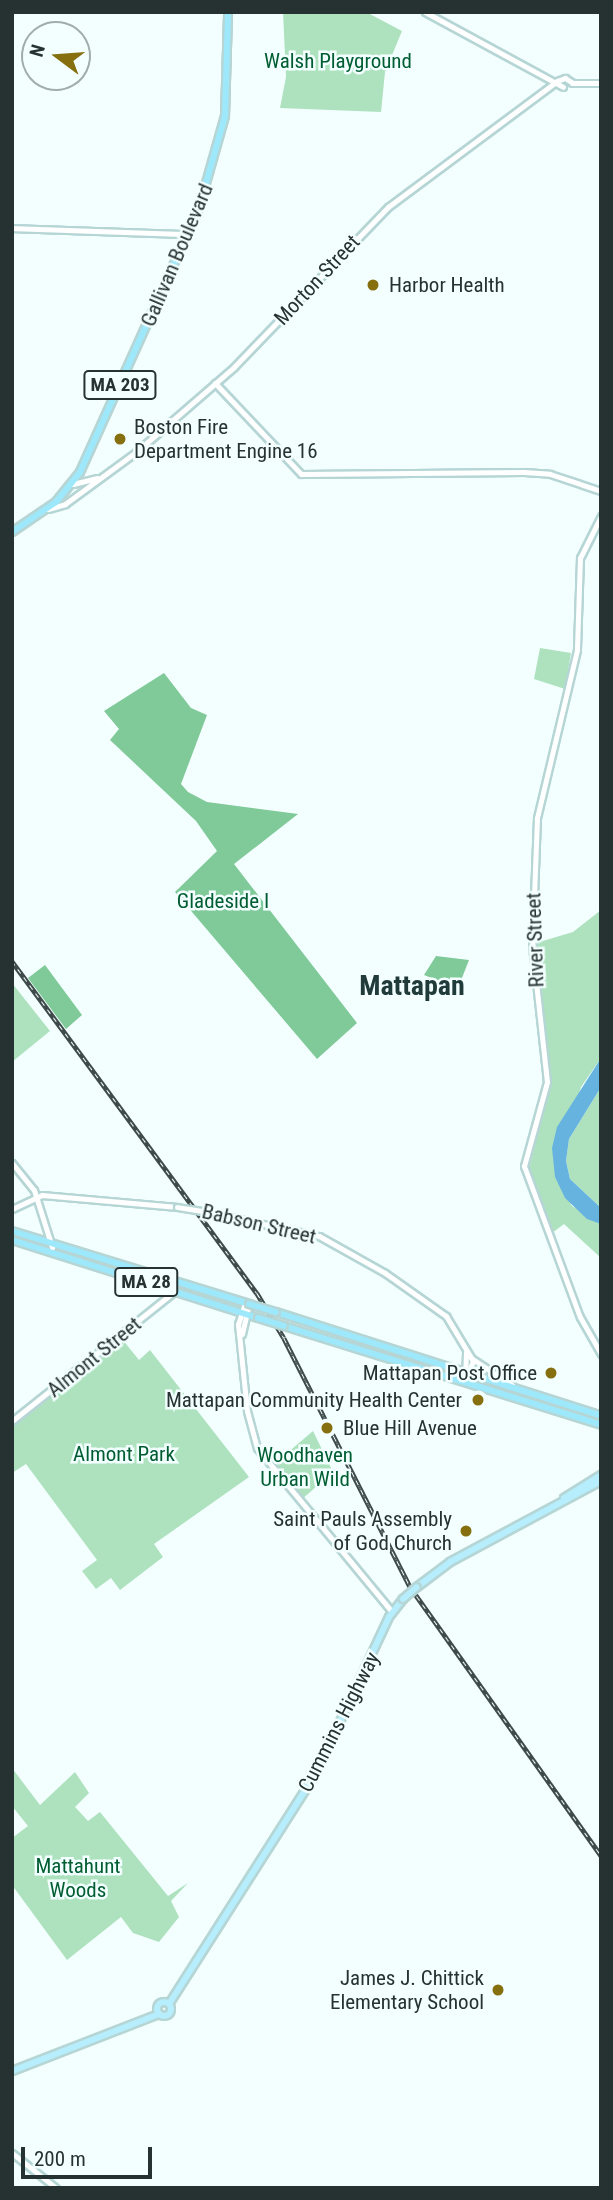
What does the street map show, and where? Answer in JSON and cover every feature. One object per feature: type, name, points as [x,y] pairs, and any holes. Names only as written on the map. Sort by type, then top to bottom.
[{"type":"highway","name":"Gallivan Boulevard","points":[[73,484],[210,178],[225,120],[230,62],[228,12]]},
{"type":"highway","name":"Morton Street","points":[[12,532],[48,509],[73,484]]},
{"type":"highway","name":"MA 28","points":[[12,1231],[601,1416]]},
{"type":"highway","name":"MA 28","points":[[12,1240],[491,1388],[601,1425]]},
{"type":"highway","points":[[491,1388],[493,1381]]},
{"type":"main road","points":[[425,12],[557,81],[563,87]]},
{"type":"main road","points":[[557,81],[565,78],[573,83],[601,82]]},
{"type":"main road","name":"Morton Street","points":[[48,509],[65,504],[150,441],[215,383],[388,207],[557,81]]},
{"type":"main road","name":"Morton Street","points":[[543,94],[573,83]]},
{"type":"main road","points":[[12,228],[187,234]]},
{"type":"main road","points":[[215,383],[301,474],[450,470],[540,473],[601,491]]},
{"type":"main road","name":"Morton Street","points":[[73,484],[100,477]]},
{"type":"main road","name":"River Street","points":[[601,516],[580,558],[578,650],[537,818],[532,946],[547,1082],[524,1169],[578,1312],[601,1354]]},
{"type":"main road","points":[[12,1163],[36,1196],[53,1243],[50,1252]]},
{"type":"main road","points":[[12,1209],[36,1196]]},
{"type":"main road","name":"Babson Street","points":[[36,1196],[177,1207],[312,1234],[349,1251],[435,1306],[471,1359]]},
{"type":"main road","name":"Almont Street","points":[[12,1421],[175,1291]]},
{"type":"main road","points":[[247,1303],[243,1313],[242,1338],[249,1424],[263,1458],[392,1612]]},
{"type":"main road","points":[[466,1352],[467,1372]]},
{"type":"main road","points":[[465,1381],[471,1359],[521,1390]]},
{"type":"main road","name":"Cummins Highway","points":[[564,1499],[601,1475]]},
{"type":"main road","name":"Cummins Highway","points":[[12,2071],[159,2014],[169,2014],[169,2004],[315,1775],[392,1612],[403,1599],[439,1569],[601,1481]]},
{"type":"main road","points":[[12,2153],[56,2188]]},
{"type":"green space","name":"Walsh Playground","points":[[283,12],[366,12],[402,31],[385,72],[381,112],[280,108],[286,77]]},
{"type":"green space","points":[[540,648],[571,653],[565,689],[534,679]]},
{"type":"green space","name":"Gladeside I","points":[[164,673],[191,708],[207,715],[181,784],[188,792],[207,802],[298,814],[234,864],[357,1023],[317,1059],[175,892],[217,851],[196,821],[110,740],[119,729],[104,711]]},
{"type":"green space","points":[[601,910],[601,1058],[581,1087],[555,1177],[572,1206],[601,1224],[601,1258],[564,1224],[552,1233],[529,1169],[551,1082],[536,943],[573,932]]},
{"type":"green space","points":[[436,956],[469,960],[458,988],[424,975]]},
{"type":"green space","points":[[45,965],[82,1015],[66,1029],[28,978]]},
{"type":"green space","points":[[12,983],[50,1031],[12,1062]]},
{"type":"green space","points":[[601,1087],[601,1208],[570,1179],[566,1161],[569,1139]]},
{"type":"green space","name":"Almont Park","points":[[122,1339],[139,1360],[150,1350],[249,1477],[154,1544],[163,1557],[120,1590],[111,1578],[96,1589],[82,1571],[97,1560],[26,1464],[12,1473],[12,1426]]},
{"type":"green space","name":"Woodhaven Urban Wild","points":[[313,1431],[333,1472],[301,1500],[273,1465]]},
{"type":"green space","name":"Mattahunt Woods","points":[[12,1768],[40,1805],[75,1772],[89,1793],[75,1807],[88,1821],[100,1812],[168,1896],[188,1883],[171,1901],[179,1917],[159,1942],[133,1933],[121,1917],[67,1960],[12,1885],[12,1838],[28,1826],[12,1806]]},
{"type":"water","points":[[601,1058],[601,1087],[569,1139],[566,1161],[570,1179],[601,1208],[601,1224],[587,1219],[565,1198],[555,1177],[552,1148],[557,1127]]},
{"type":"railway","points":[[12,961],[257,1293],[284,1338],[411,1588],[601,1855]]},
{"type":"place","name":"Harbor Health","points":[[373,285]]},
{"type":"place","name":"Boston Fire Department Engine 16","points":[[120,439]]},
{"type":"place","name":"Mattapan Post Office","points":[[551,1373]]},
{"type":"place","name":"Mattapan Community Health Center","points":[[478,1400]]},
{"type":"place","name":"Blue Hill Avenue","points":[[327,1428]]},
{"type":"place","name":"Saint Pauls Assembly of God Church","points":[[466,1531]]},
{"type":"place","name":"James J. Chittick Elementary School","points":[[498,1990]]},
{"type":"district","name":"Mattapan","points":[[412,986]]}]
